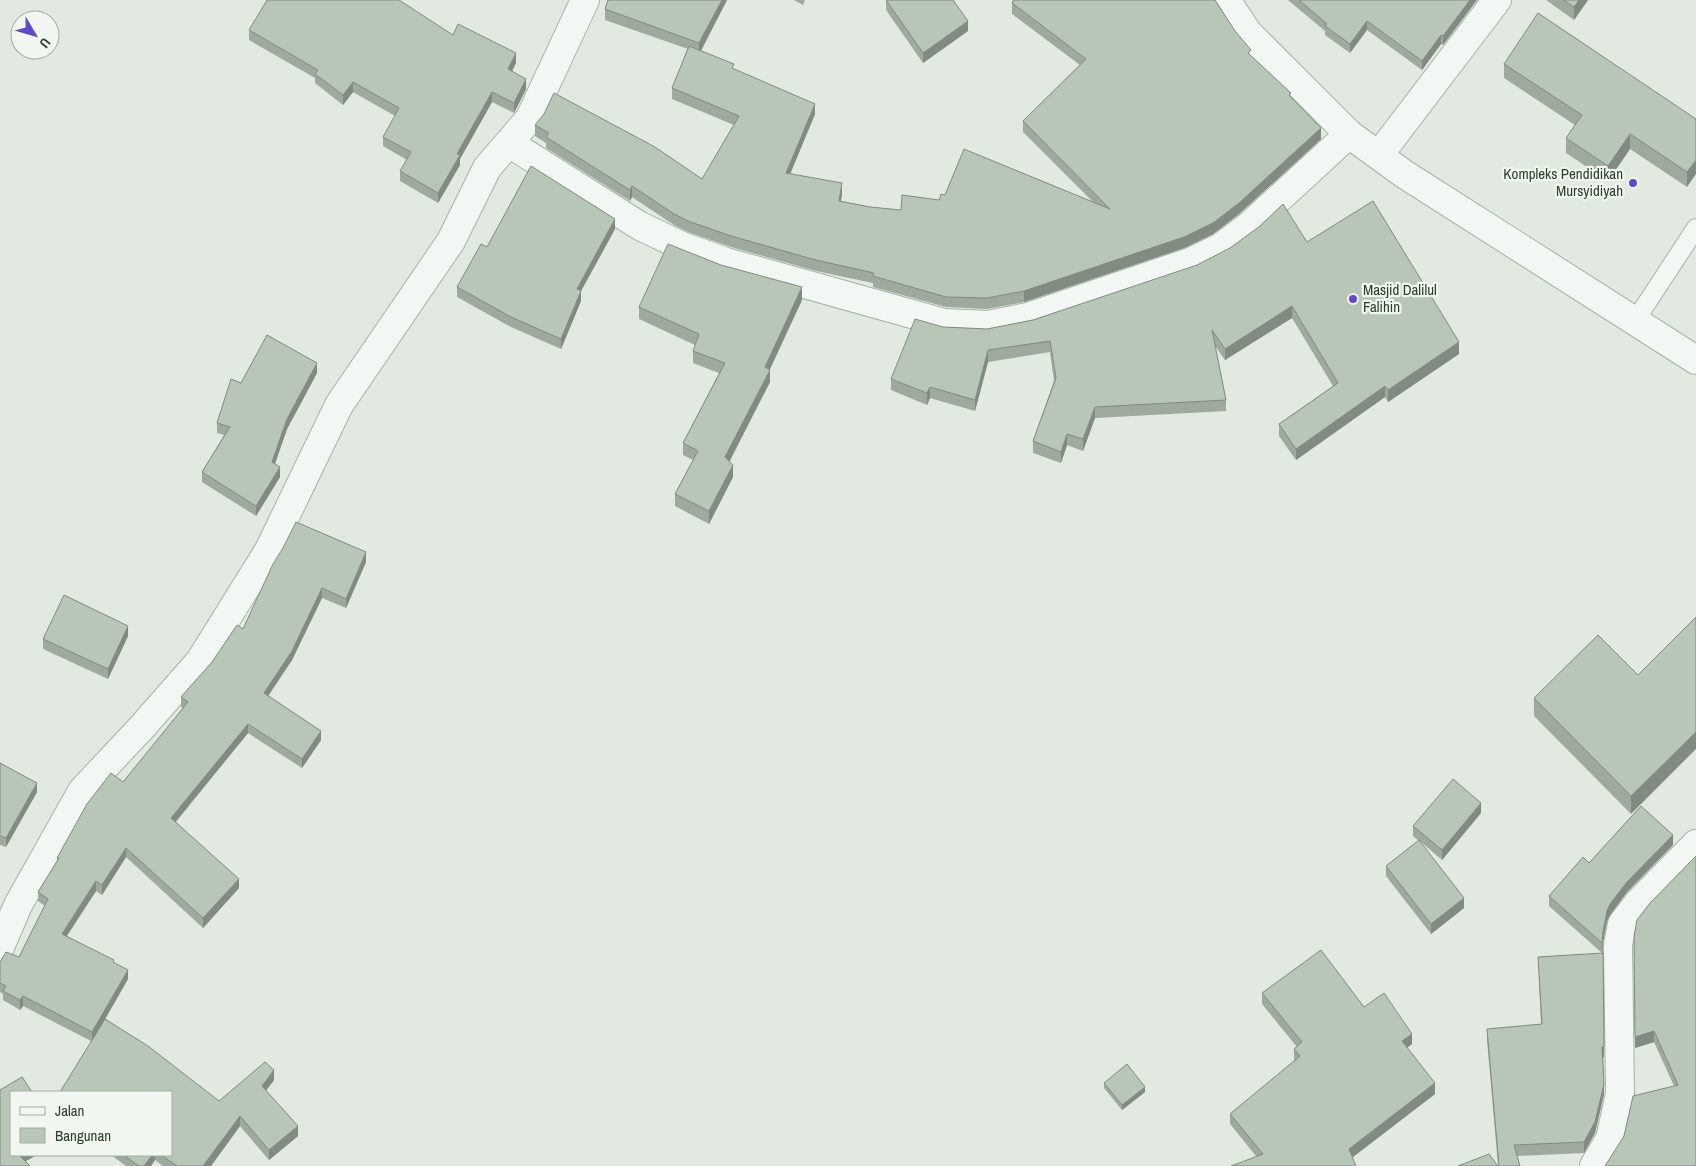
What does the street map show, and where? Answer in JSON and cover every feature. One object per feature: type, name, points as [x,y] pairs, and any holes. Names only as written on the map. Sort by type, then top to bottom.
[{"type":"street","points":[[0,947],[18,905],[82,791],[200,661],[269,550],[340,405],[451,241],[487,168],[530,118],[585,0]]},
{"type":"street","points":[[1226,0],[1248,33],[1349,134],[1404,174],[1696,360]]},
{"type":"street","points":[[1379,155],[1497,0]]},
{"type":"street","points":[[508,143],[640,226],[682,246],[726,262],[944,323],[988,325],[1028,318],[1190,262],[1221,247],[1250,226],[1349,134]]},
{"type":"street","points":[[1594,1166],[1610,1139],[1620,1094],[1618,945],[1622,924],[1638,903],[1696,844]]},
{"type":"lane","points":[[1635,321],[1696,228]]},
{"type":"building","points":[[267,0],[399,0],[453,35],[458,24],[516,53],[508,69],[526,79],[514,103],[492,92],[457,154],[460,155],[438,193],[400,171],[411,152],[383,137],[399,108],[353,82],[343,95],[315,74],[318,70],[249,30]]},
{"type":"building","points":[[608,0],[722,0],[699,43],[605,9]]},
{"type":"building","points":[[886,0],[953,0],[968,21],[923,53]]},
{"type":"building","points":[[1014,0],[1215,0],[1235,31],[1251,50],[1248,53],[1291,93],[1289,95],[1321,128],[1239,203],[1213,223],[1184,237],[1024,291],[987,298],[946,297],[873,276],[874,273],[816,260],[731,236],[688,221],[632,186],[630,190],[546,137],[549,133],[535,125],[544,114],[554,93],[655,147],[702,179],[739,116],[672,88],[689,46],[734,64],[732,68],[815,104],[786,173],[842,183],[839,201],[901,210],[902,195],[939,200],[941,194],[945,195],[964,149],[1110,209],[1023,121],[1086,59],[1012,3]]},
{"type":"building","points":[[1299,0],[1470,0],[1422,61],[1367,21],[1350,44],[1325,26],[1327,24]]},
{"type":"building","points":[[1564,0],[1579,0],[1574,7]]},
{"type":"building","points":[[1538,13],[1696,119],[1696,160],[1687,172],[1630,134],[1608,166],[1566,138],[1582,115],[1504,64]]},
{"type":"building","points":[[531,166],[615,219],[577,289],[581,291],[561,339],[511,317],[457,287],[481,244],[487,247]]},
{"type":"building","points":[[1373,201],[1459,342],[1388,390],[1385,386],[1296,449],[1279,424],[1338,383],[1292,306],[1225,349],[1212,330],[1226,400],[1095,407],[1083,439],[1067,434],[1061,452],[1033,441],[1056,378],[1050,341],[988,350],[975,400],[930,387],[927,393],[891,379],[915,319],[943,327],[987,329],[1033,320],[1197,265],[1230,248],[1260,226],[1283,204],[1307,242]]},
{"type":"building","points":[[668,244],[721,265],[802,287],[765,367],[770,370],[725,457],[733,465],[709,511],[675,494],[698,451],[683,443],[725,363],[693,351],[699,334],[639,307]]},
{"type":"building","points":[[267,335],[317,363],[287,419],[272,462],[280,467],[256,506],[202,472],[230,427],[217,423],[231,379],[241,383]]},
{"type":"building","points":[[296,522],[366,552],[346,599],[322,588],[292,651],[264,693],[321,731],[302,759],[248,724],[171,818],[239,879],[203,918],[126,848],[102,885],[96,881],[62,934],[114,960],[113,962],[128,970],[92,1032],[23,996],[20,1000],[3,991],[6,986],[0,983],[0,962],[6,952],[19,957],[48,899],[38,892],[59,858],[57,858],[87,804],[111,773],[123,782],[188,702],[181,697],[212,662],[237,625],[243,629],[273,564]]},
{"type":"building","points":[[64,595],[128,626],[108,669],[43,639]]},
{"type":"building","points":[[1696,617],[1696,732],[1631,796],[1534,698],[1598,635],[1638,675]]},
{"type":"building","points":[[0,763],[37,783],[6,838],[0,836]]},
{"type":"building","points":[[1453,779],[1481,803],[1442,850],[1413,826]]},
{"type":"building","points":[[1641,806],[1673,835],[1627,882],[1610,904],[1607,911],[1602,943],[1549,896],[1583,857],[1589,863]]},
{"type":"building","points":[[1419,840],[1464,898],[1431,924],[1386,866]]},
{"type":"building","points":[[1696,856],[1696,1166],[1605,1166],[1624,1136],[1633,1096],[1678,1085],[1654,1031],[1635,1037],[1634,936],[1637,920],[1650,903]]},
{"type":"building","points":[[1321,950],[1364,1007],[1384,993],[1412,1034],[1402,1041],[1435,1083],[1349,1149],[1356,1166],[1231,1166],[1263,1154],[1230,1114],[1300,1056],[1294,1049],[1302,1042],[1262,993]]},
{"type":"building","points":[[1603,953],[1604,1047],[1602,1047],[1604,1084],[1595,1122],[1584,1142],[1514,1145],[1520,1166],[1499,1166],[1487,1029],[1542,1024],[1538,957]]},
{"type":"building","points":[[105,1019],[148,1046],[219,1101],[265,1062],[274,1070],[262,1086],[298,1126],[269,1150],[240,1116],[203,1166],[177,1166],[162,1156],[172,1156],[172,1091],[61,1091]]},
{"type":"building","points":[[1127,1064],[1145,1087],[1122,1105],[1104,1083]]},
{"type":"building","points":[[22,1077],[31,1091],[10,1091],[10,1156],[20,1156],[30,1166],[0,1166],[0,1090]]},
{"type":"building","points":[[1489,1154],[1498,1166],[1458,1166]]},
{"type":"building","points":[[125,1156],[151,1156],[144,1166],[139,1166]]},
{"type":"place","name":"Kompleks Pendidikan Mursyidiyah","points":[[1633,183]]},
{"type":"place","name":"Masjid Dalilul Falihin","points":[[1353,299]]}]
